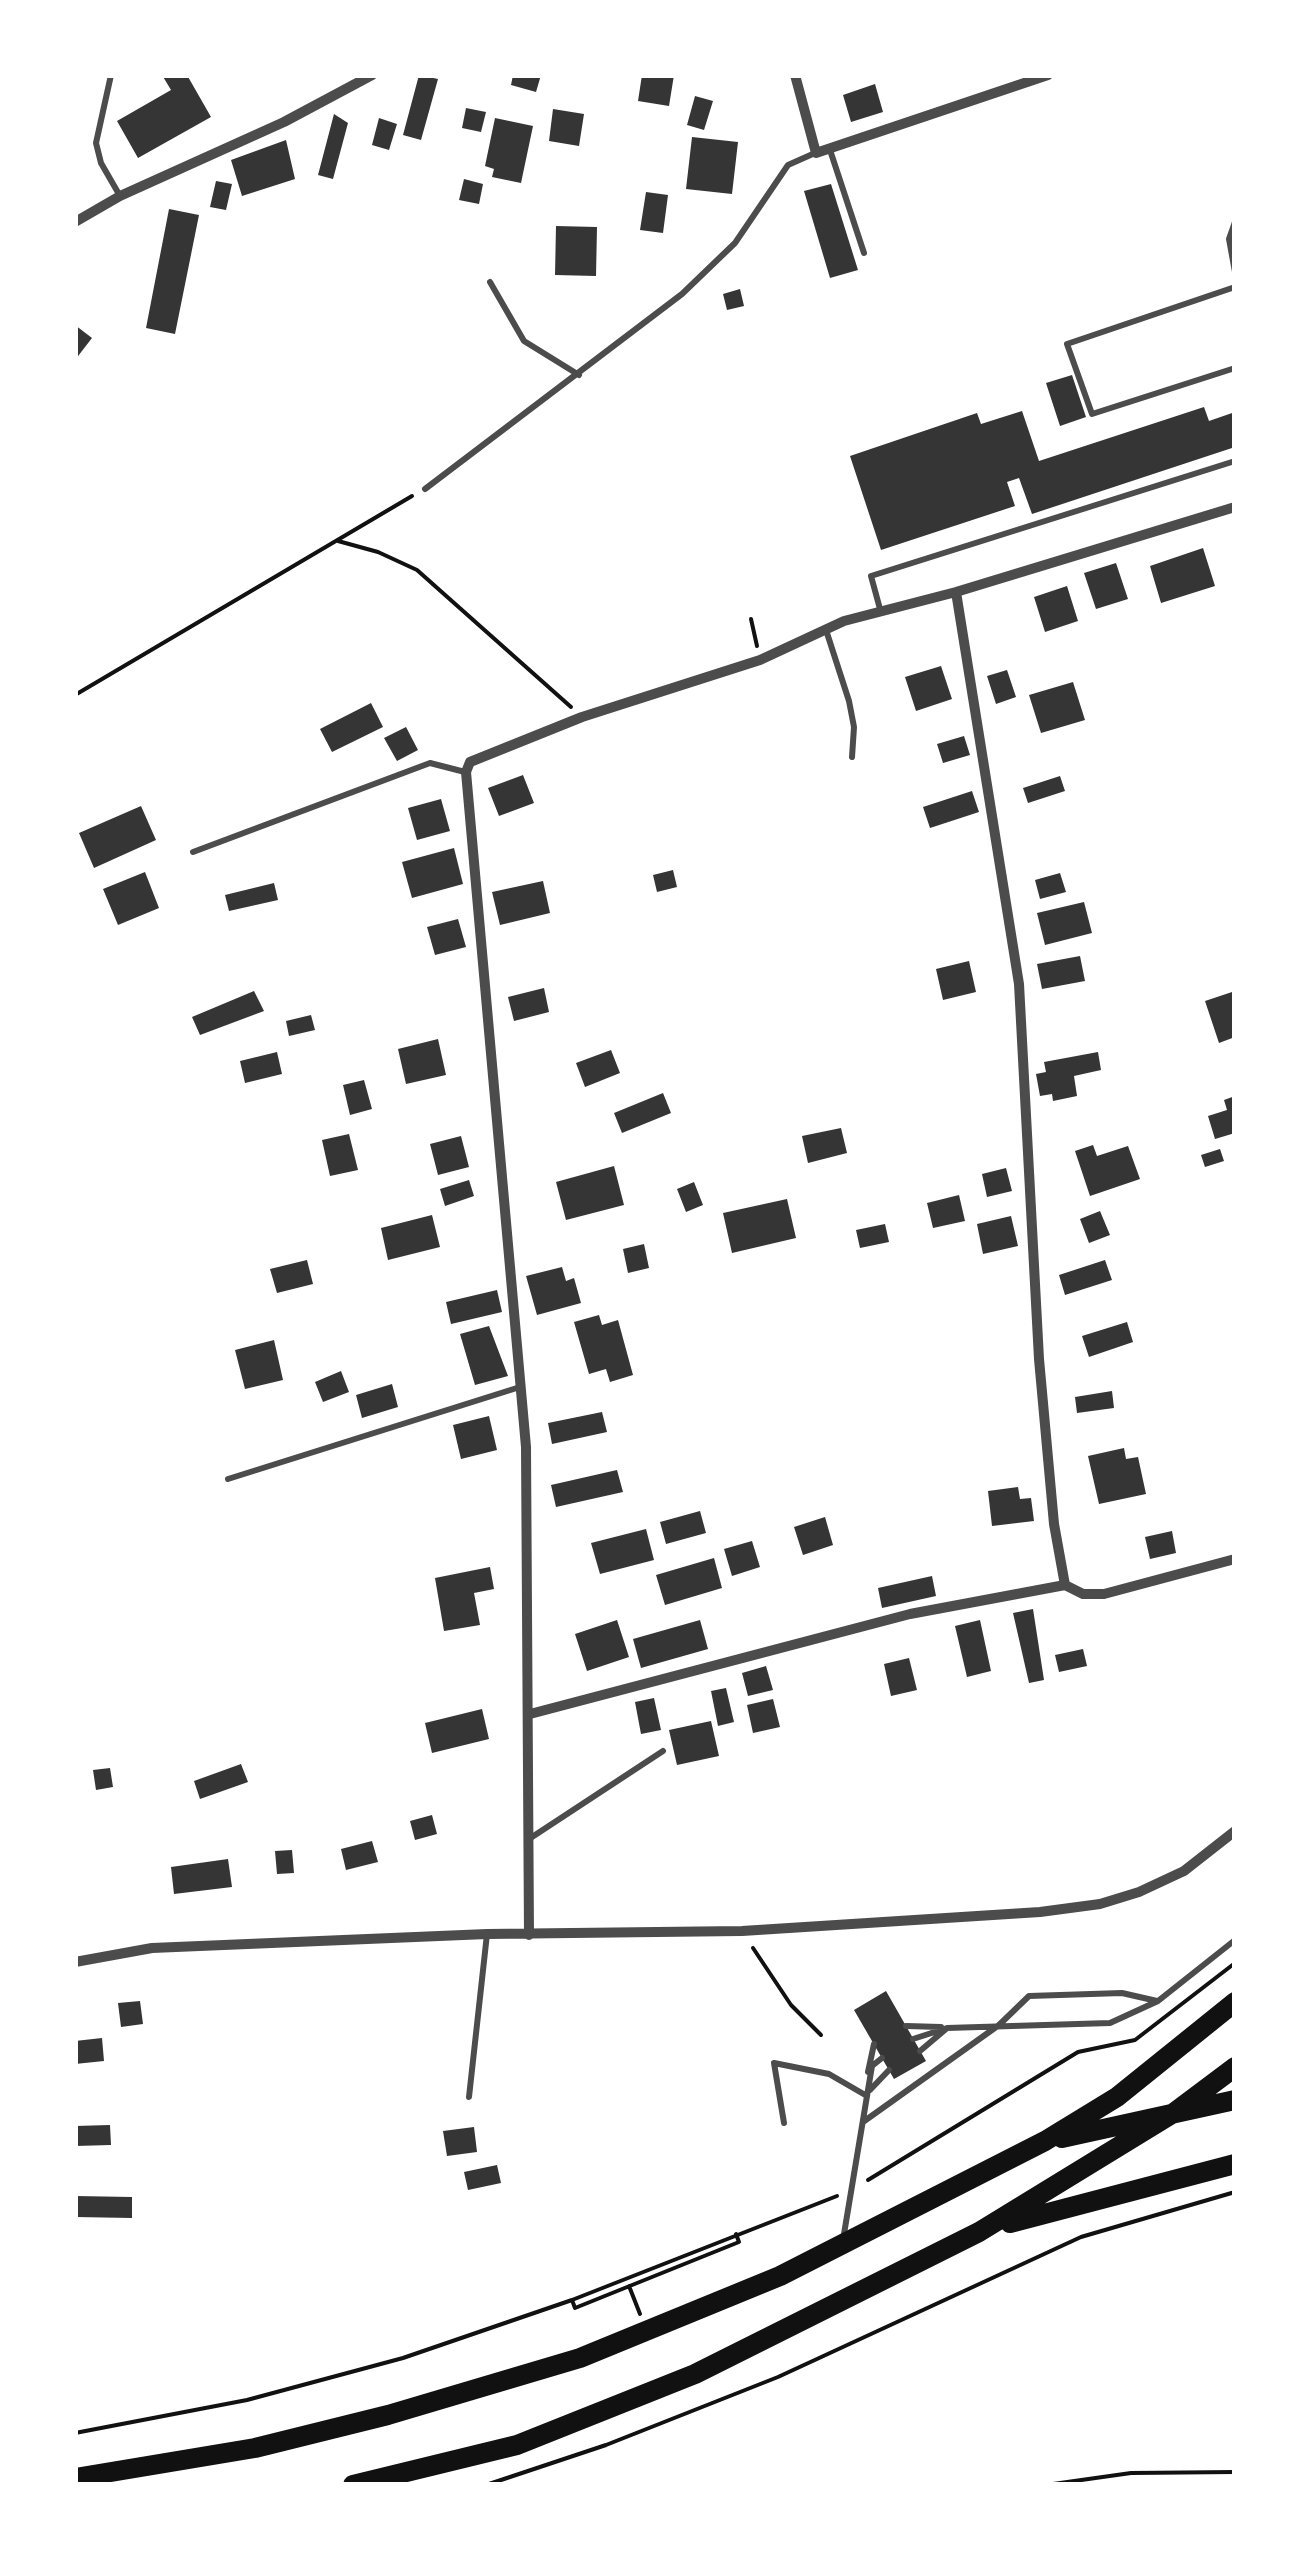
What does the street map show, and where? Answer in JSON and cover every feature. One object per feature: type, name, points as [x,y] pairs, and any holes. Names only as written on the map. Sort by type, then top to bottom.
[{"type":"main road","points":[[76,2472],[254,2448],[388,2415],[580,2358],[842,2245],[1045,2142],[1118,2097],[1235,2002]]},
{"type":"main road","points":[[352,2485],[505,2449],[694,2374],[979,2232],[1175,2112],[1235,2067]]},
{"type":"main road","points":[[1045,2142],[1235,2100]]},
{"type":"main road","points":[[979,2232],[1235,2164]]},
{"type":"street","points":[[75,222],[120,196],[284,122],[372,75]]},
{"type":"street","points":[[795,75],[816,153],[1048,75]]},
{"type":"street","points":[[529,1935],[526,1447],[466,772],[470,762],[582,717],[760,660],[880,609],[956,592],[1235,507]]},
{"type":"street","points":[[956,592],[1019,984],[1039,1359],[1054,1524],[1065,1585]]},
{"type":"street","points":[[530,1714],[910,1614],[1065,1585],[1083,1594],[1104,1594],[1235,1559]]},
{"type":"street","points":[[75,1962],[152,1948],[488,1934],[742,1931],[1040,1912],[1100,1904],[1184,1871],[1235,1831]]},
{"type":"lane","points":[[110,75],[96,143],[101,164],[120,196]]},
{"type":"lane","points":[[830,150],[864,253]]},
{"type":"lane","points":[[425,489],[682,294],[734,242],[788,165],[816,153]]},
{"type":"lane","points":[[1235,222],[1230,240],[1235,272]]},
{"type":"lane","points":[[490,282],[524,341],[579,375]]},
{"type":"lane","points":[[1235,287],[1067,344],[1092,414],[1235,368]]},
{"type":"lane","points":[[880,609],[872,576],[1235,461]]},
{"type":"lane","points":[[826,629],[849,701],[854,727],[852,757]]},
{"type":"lane","points":[[193,852],[430,763],[466,772]]},
{"type":"lane","points":[[228,1479],[520,1387]]},
{"type":"lane","points":[[528,1840],[663,1751]]},
{"type":"lane","points":[[470,2097],[488,1934]]},
{"type":"lane","points":[[906,2026],[1110,2023],[1158,2001],[1235,1940]]},
{"type":"lane","points":[[863,2122],[999,2025],[1028,1996],[1122,1993],[1158,2001]]},
{"type":"lane","points":[[913,2039],[947,2028]]},
{"type":"lane","points":[[920,2051],[947,2028]]},
{"type":"lane","points":[[867,2096],[868,2058],[874,2044]]},
{"type":"lane","points":[[842,2245],[872,2066],[882,2058]]},
{"type":"lane","points":[[784,2123],[774,2063],[829,2074],[867,2096]]},
{"type":"lane","points":[[867,2096],[877,2078],[888,2070]]},
{"type":"path","points":[[75,696],[425,489]]},
{"type":"path","points":[[337,540],[378,552],[417,570],[582,717]]},
{"type":"path","points":[[750,620],[760,660]]},
{"type":"path","points":[[742,1931],[791,2005],[820,2035]]},
{"type":"path","points":[[868,2180],[1078,2052],[1135,2040],[1235,1963]]},
{"type":"path","points":[[486,2485],[606,2445],[778,2378],[1081,2237],[1235,2192]]},
{"type":"path","points":[[75,2433],[247,2400],[351,2372],[572,2300],[840,2196]]},
{"type":"path","points":[[572,2300],[575,2308],[739,2242],[736,2234]]},
{"type":"path","points":[[629,2286],[647,2330]]},
{"type":"path","points":[[1046,2485],[1131,2473],[1235,2472]]},
{"type":"building","points":[[162,75],[187,75],[211,117],[138,158],[117,121],[171,90]]},
{"type":"building","points":[[419,75],[438,79],[421,140],[403,135]]},
{"type":"building","points":[[513,75],[541,75],[536,92],[511,85]]},
{"type":"building","points":[[642,75],[674,75],[669,106],[638,101]]},
{"type":"building","points":[[875,84],[883,112],[851,122],[843,95]]},
{"type":"building","points":[[695,96],[713,101],[704,130],[687,125]]},
{"type":"building","points":[[466,108],[486,112],[481,132],[462,128]]},
{"type":"building","points":[[553,109],[584,114],[579,146],[549,141]]},
{"type":"building","points":[[334,114],[348,123],[333,179],[318,175]]},
{"type":"building","points":[[379,118],[397,124],[389,150],[372,145]]},
{"type":"building","points":[[495,118],[533,126],[521,183],[492,177],[494,169],[485,166]]},
{"type":"building","points":[[692,137],[738,142],[732,194],[686,189]]},
{"type":"building","points":[[286,140],[295,179],[242,196],[231,160]]},
{"type":"building","points":[[464,179],[483,184],[479,204],[459,200]]},
{"type":"building","points":[[216,181],[232,184],[226,210],[210,207]]},
{"type":"building","points":[[831,184],[858,270],[830,278],[804,191]]},
{"type":"building","points":[[646,192],[668,195],[663,233],[640,230]]},
{"type":"building","points":[[169,209],[199,215],[175,334],[146,328]]},
{"type":"building","points":[[556,226],[597,227],[596,276],[555,275]]},
{"type":"building","points":[[740,289],[744,306],[727,310],[723,294]]},
{"type":"building","points":[[75,325],[92,338],[75,360]]},
{"type":"building","points":[[1072,375],[1086,417],[1060,426],[1046,383]]},
{"type":"building","points":[[1204,407],[1209,421],[1235,412],[1235,447],[1032,514],[1019,478],[1007,482],[1015,506],[881,550],[850,456],[977,413],[981,424],[1022,411],[1039,461]]},
{"type":"building","points":[[1203,548],[1215,586],[1161,603],[1150,566]]},
{"type":"building","points":[[1116,563],[1128,599],[1096,609],[1084,573]]},
{"type":"building","points":[[1067,586],[1078,621],[1045,632],[1034,597]]},
{"type":"building","points":[[941,666],[952,699],[916,711],[905,677]]},
{"type":"building","points":[[1007,670],[1016,697],[996,704],[987,676]]},
{"type":"building","points":[[1073,682],[1085,720],[1041,733],[1029,695]]},
{"type":"building","points":[[371,703],[383,727],[332,752],[320,729]]},
{"type":"building","points":[[406,727],[418,750],[397,761],[384,738]]},
{"type":"building","points":[[964,736],[970,755],[943,763],[937,744]]},
{"type":"building","points":[[523,775],[534,803],[499,816],[488,788]]},
{"type":"building","points":[[1060,776],[1065,791],[1028,803],[1023,788]]},
{"type":"building","points":[[972,791],[979,812],[930,828],[923,807]]},
{"type":"building","points":[[441,799],[450,831],[417,840],[408,808]]},
{"type":"building","points":[[141,806],[156,840],[94,868],[79,833]]},
{"type":"building","points":[[454,848],[463,884],[412,898],[402,862]]},
{"type":"building","points":[[673,870],[677,887],[657,892],[653,875]]},
{"type":"building","points":[[145,872],[159,908],[118,925],[103,889]]},
{"type":"building","points":[[1060,873],[1066,892],[1040,899],[1035,880]]},
{"type":"building","points":[[543,881],[550,913],[500,925],[492,892]]},
{"type":"building","points":[[274,883],[278,900],[229,911],[225,895]]},
{"type":"building","points":[[1084,902],[1092,933],[1045,945],[1037,913]]},
{"type":"building","points":[[458,919],[466,947],[435,955],[427,927]]},
{"type":"building","points":[[1080,956],[1085,981],[1042,989],[1037,964]]},
{"type":"building","points":[[969,961],[976,992],[943,1000],[936,969]]},
{"type":"building","points":[[544,988],[549,1012],[514,1021],[508,997]]},
{"type":"building","points":[[254,991],[264,1011],[200,1035],[192,1017]]},
{"type":"building","points":[[1235,991],[1235,1037],[1219,1043],[1205,1001]]},
{"type":"building","points":[[311,1015],[315,1030],[289,1036],[286,1021]]},
{"type":"building","points":[[438,1039],[446,1075],[406,1084],[398,1049]]},
{"type":"building","points":[[611,1050],[620,1073],[585,1087],[576,1063]]},
{"type":"building","points":[[277,1052],[282,1074],[245,1083],[240,1061]]},
{"type":"building","points":[[1098,1052],[1101,1070],[1074,1076],[1077,1096],[1053,1101],[1052,1094],[1040,1096],[1036,1074],[1046,1072],[1044,1062]]},
{"type":"building","points":[[364,1080],[372,1109],[350,1115],[343,1085]]},
{"type":"building","points":[[663,1093],[671,1113],[622,1133],[614,1113]]},
{"type":"building","points":[[1235,1096],[1235,1133],[1215,1139],[1208,1116],[1227,1110],[1224,1100]]},
{"type":"building","points":[[841,1128],[847,1153],[808,1163],[802,1136]]},
{"type":"building","points":[[349,1134],[358,1170],[330,1176],[322,1140]]},
{"type":"building","points":[[461,1136],[469,1167],[438,1175],[430,1144]]},
{"type":"building","points":[[1093,1145],[1097,1156],[1128,1146],[1140,1179],[1090,1196],[1075,1151]]},
{"type":"building","points":[[1220,1149],[1224,1161],[1205,1167],[1201,1155]]},
{"type":"building","points":[[614,1166],[624,1205],[566,1220],[556,1182]]},
{"type":"building","points":[[1006,1168],[1012,1191],[987,1197],[982,1174]]},
{"type":"building","points":[[469,1180],[474,1196],[445,1206],[440,1189]]},
{"type":"building","points":[[694,1182],[703,1205],[686,1212],[677,1189]]},
{"type":"building","points":[[959,1195],[965,1221],[933,1228],[927,1203]]},
{"type":"building","points":[[787,1199],[796,1238],[732,1253],[723,1213]]},
{"type":"building","points":[[1100,1211],[1110,1235],[1089,1243],[1080,1219]]},
{"type":"building","points":[[432,1215],[440,1247],[388,1260],[381,1228]]},
{"type":"building","points":[[1011,1216],[1018,1246],[983,1254],[977,1224]]},
{"type":"building","points":[[885,1224],[889,1242],[860,1248],[856,1230]]},
{"type":"building","points":[[644,1244],[649,1268],[628,1273],[623,1249]]},
{"type":"building","points":[[307,1260],[313,1284],[277,1293],[270,1269]]},
{"type":"building","points":[[1105,1260],[1112,1280],[1065,1295],[1059,1275]]},
{"type":"building","points":[[562,1267],[566,1281],[574,1278],[581,1303],[537,1315],[526,1276]]},
{"type":"building","points":[[497,1290],[502,1312],[451,1324],[446,1302]]},
{"type":"building","points":[[599,1315],[602,1325],[618,1320],[633,1375],[610,1382],[606,1369],[589,1374],[574,1322]]},
{"type":"building","points":[[1127,1322],[1133,1342],[1089,1357],[1082,1336]]},
{"type":"building","points":[[489,1326],[508,1376],[475,1385],[460,1334]]},
{"type":"building","points":[[274,1340],[283,1380],[245,1389],[235,1350]]},
{"type":"building","points":[[341,1371],[349,1392],[323,1402],[315,1382]]},
{"type":"building","points":[[392,1384],[398,1407],[362,1418],[356,1395]]},
{"type":"building","points":[[1112,1391],[1114,1408],[1077,1413],[1075,1397]]},
{"type":"building","points":[[602,1412],[607,1432],[552,1444],[548,1423]]},
{"type":"building","points":[[489,1416],[497,1450],[461,1459],[453,1425]]},
{"type":"building","points":[[1124,1448],[1126,1459],[1138,1457],[1146,1494],[1099,1504],[1088,1456]]},
{"type":"building","points":[[617,1470],[623,1492],[556,1507],[551,1485]]},
{"type":"building","points":[[1018,1487],[1020,1499],[1031,1498],[1034,1521],[992,1526],[988,1491]]},
{"type":"building","points":[[700,1511],[706,1533],[666,1544],[660,1522]]},
{"type":"building","points":[[825,1517],[833,1545],[803,1555],[794,1527]]},
{"type":"building","points":[[646,1529],[654,1560],[600,1574],[591,1543]]},
{"type":"building","points":[[1172,1531],[1176,1553],[1150,1559],[1145,1537]]},
{"type":"building","points":[[752,1541],[760,1567],[732,1576],[724,1549]]},
{"type":"building","points":[[714,1558],[722,1588],[665,1605],[656,1575]]},
{"type":"building","points":[[490,1567],[494,1589],[474,1593],[480,1625],[444,1631],[435,1578]]},
{"type":"building","points":[[932,1576],[936,1596],[882,1608],[878,1588]]},
{"type":"building","points":[[1033,1609],[1044,1680],[1029,1683],[1013,1613]]},
{"type":"building","points":[[617,1620],[629,1657],[587,1671],[575,1634]]},
{"type":"building","points":[[700,1620],[708,1649],[641,1668],[633,1639]]},
{"type":"building","points":[[980,1620],[991,1671],[967,1677],[955,1626]]},
{"type":"building","points":[[1083,1649],[1087,1666],[1059,1672],[1055,1655]]},
{"type":"building","points":[[909,1658],[917,1690],[891,1696],[884,1664]]},
{"type":"building","points":[[766,1666],[773,1690],[748,1696],[742,1673]]},
{"type":"building","points":[[726,1688],[734,1722],[718,1726],[711,1691]]},
{"type":"building","points":[[654,1698],[661,1730],[641,1734],[635,1702]]},
{"type":"building","points":[[773,1699],[780,1727],[753,1733],[747,1705]]},
{"type":"building","points":[[482,1709],[489,1739],[432,1753],[425,1723]]},
{"type":"building","points":[[711,1721],[719,1756],[677,1765],[669,1730]]},
{"type":"building","points":[[241,1764],[248,1782],[200,1799],[194,1781]]},
{"type":"building","points":[[110,1768],[113,1787],[96,1790],[93,1770]]},
{"type":"building","points":[[432,1815],[437,1834],[415,1840],[410,1821]]},
{"type":"building","points":[[372,1841],[378,1862],[346,1870],[341,1849]]},
{"type":"building","points":[[292,1850],[294,1873],[277,1874],[275,1851]]},
{"type":"building","points":[[228,1859],[232,1887],[174,1894],[171,1867]]},
{"type":"building","points":[[886,1991],[926,2061],[894,2079],[854,2010]]},
{"type":"building","points":[[140,2001],[143,2024],[121,2027],[118,2003]]},
{"type":"building","points":[[102,2038],[104,2061],[75,2064],[75,2041]]},
{"type":"building","points":[[110,2125],[111,2145],[75,2146],[75,2126]]},
{"type":"building","points":[[474,2127],[477,2152],[447,2156],[443,2131]]},
{"type":"building","points":[[497,2165],[501,2183],[468,2190],[464,2172]]},
{"type":"building","points":[[75,2196],[132,2197],[132,2218],[75,2217]]}]
